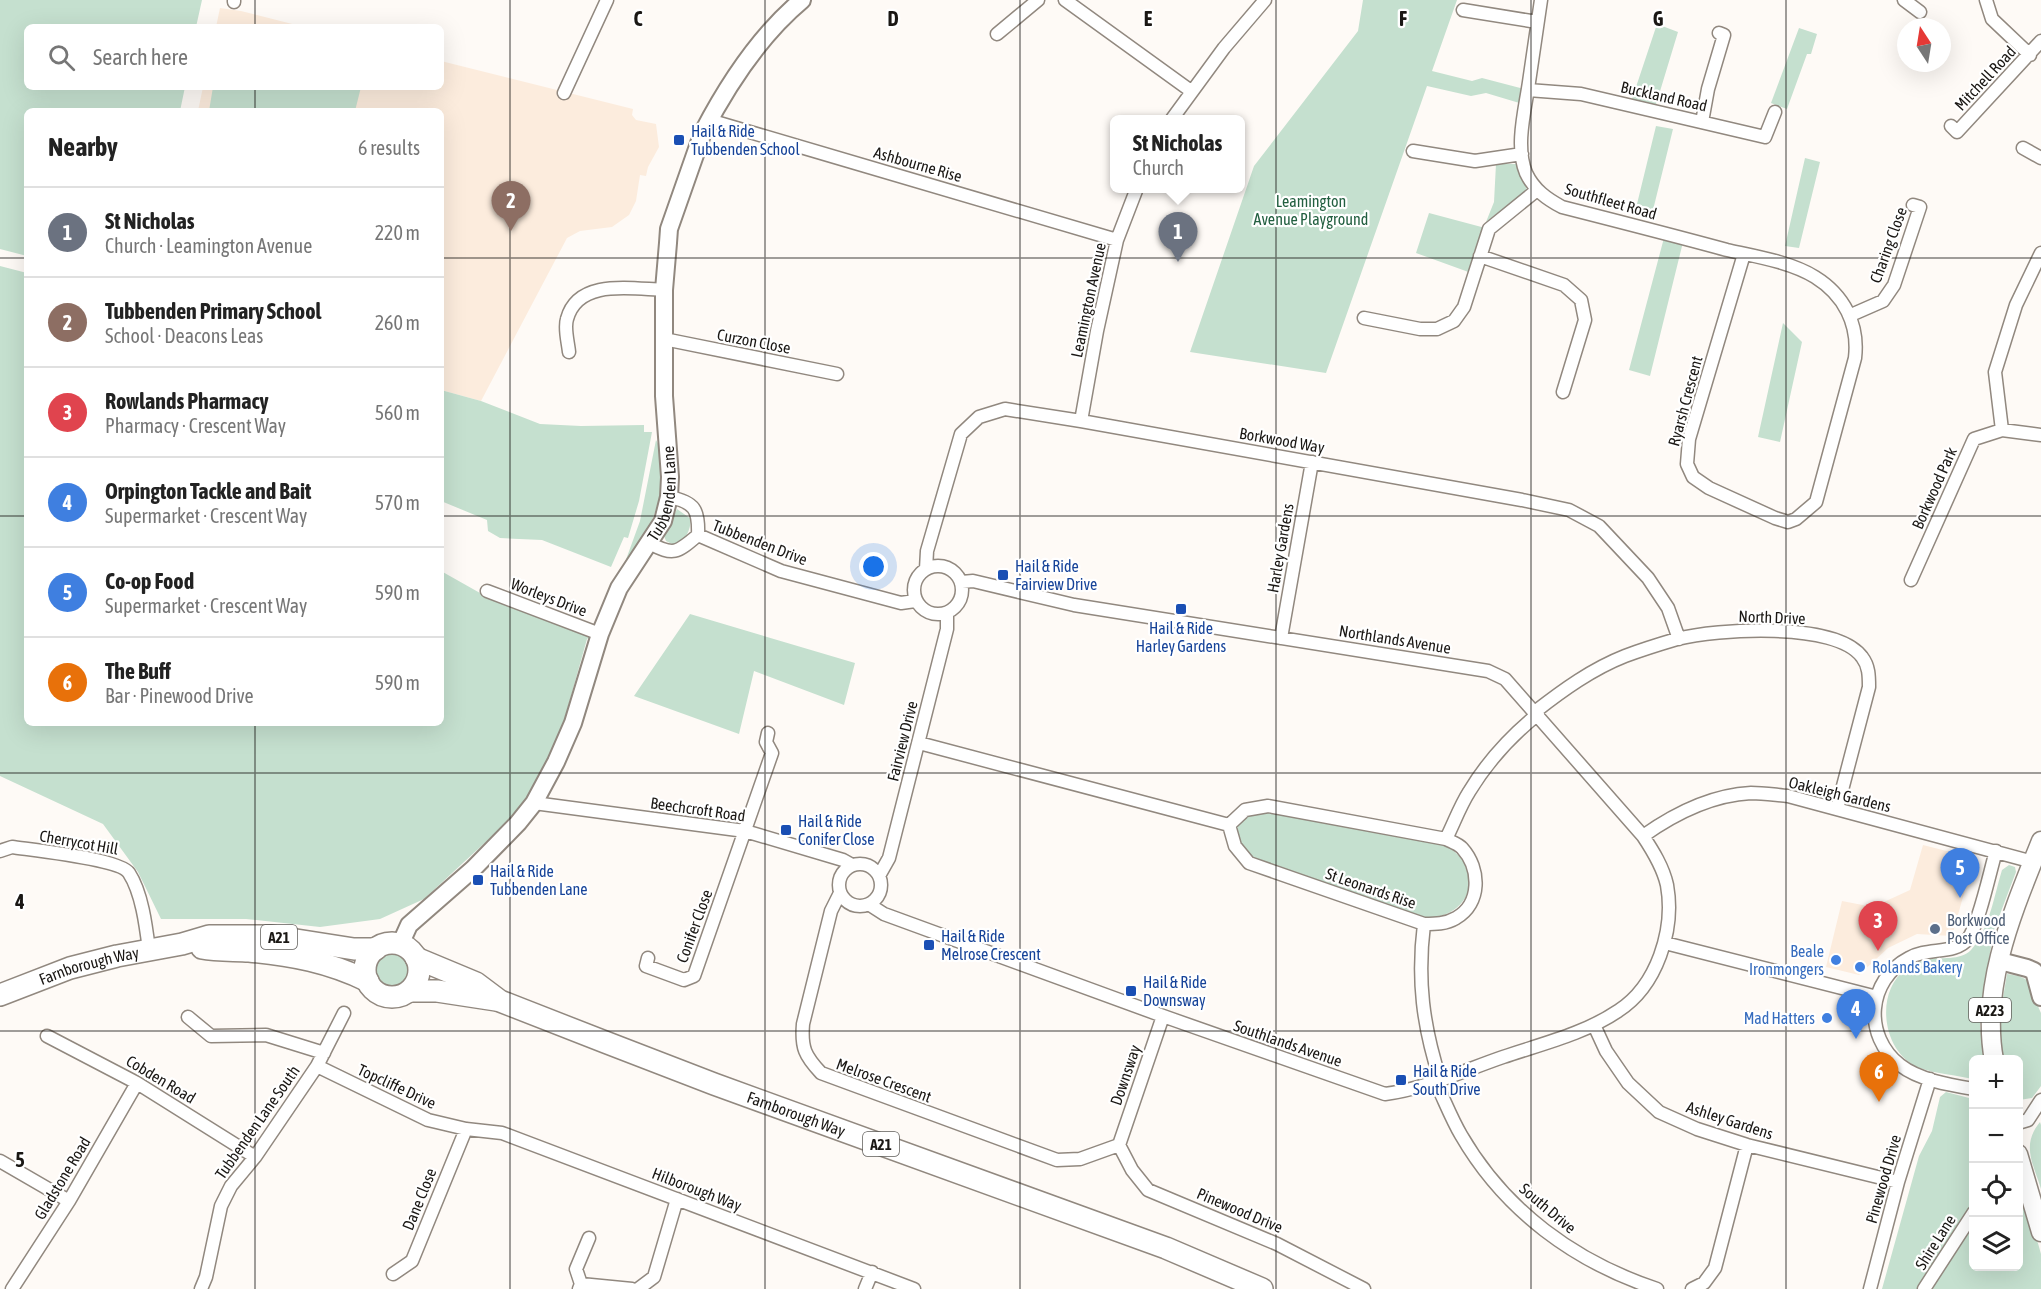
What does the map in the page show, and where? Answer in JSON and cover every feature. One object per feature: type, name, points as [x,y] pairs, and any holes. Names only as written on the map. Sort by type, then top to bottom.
[{"type":"highway","name":"Farnborough Way","points":[[0,995],[70,968],[209,936],[250,935],[291,938],[354,949],[376,949]]},
{"type":"highway","name":"Farnborough Way","points":[[182,944],[209,950],[260,952],[302,958],[334,966],[368,981]]},
{"type":"highway","points":[[385,945],[408,951],[419,967],[418,976],[410,991],[403,995],[386,996],[378,993],[368,981],[366,964],[376,949],[385,945]]},
{"type":"highway","name":"Farnborough Way","points":[[408,951],[476,983],[500,1000],[714,1084],[1166,1248],[1262,1289]]},
{"type":"highway","name":"Farnborough Way","points":[[410,991],[437,991],[484,1000],[500,1000]]},
{"type":"main road","name":"A223","points":[[1993,1055],[1989,1022],[2000,962],[2010,923],[2041,842]]},
{"type":"main road","points":[[2022,1163],[2041,1232]]},
{"type":"street","points":[[564,93],[608,0]]},
{"type":"street","name":"Tubbenden Lane","points":[[408,951],[409,925],[473,869],[518,823],[534,803],[556,762],[573,723],[600,634],[619,588],[663,521],[669,497],[670,477],[664,396],[664,290],[669,229],[703,132],[739,71],[786,13],[802,0]]},
{"type":"street","points":[[997,34],[1038,0]]},
{"type":"street","points":[[1065,0],[1191,91]]},
{"type":"street","points":[[1175,115],[1224,48],[1265,0]]},
{"type":"street","name":"Southfleet Road","points":[[1541,0],[1522,131],[1522,154],[1526,173],[1537,190],[1548,200],[1562,207],[1794,268],[1814,276],[1829,288],[1851,315]]},
{"type":"street","points":[[1904,0],[1920,12]]},
{"type":"street","points":[[1986,0],[1992,19],[2030,55]]},
{"type":"street","points":[[1463,10],[1538,22]]},
{"type":"street","points":[[1702,122],[1708,89],[1724,35],[1719,33]]},
{"type":"street","name":"Mitchell Road","points":[[1951,126],[1958,132],[2041,41]]},
{"type":"street","name":"Buckland Road","points":[[1528,90],[1581,94],[1765,137],[1775,112]]},
{"type":"street","name":"Ashbourne Rise","points":[[710,120],[1117,240]]},
{"type":"street","points":[[2023,148],[2041,158]]},
{"type":"street","points":[[1413,151],[1475,161],[1522,154]]},
{"type":"street","points":[[1364,318],[1420,329],[1437,329],[1454,321],[1464,307],[1489,229],[1537,190]]},
{"type":"street","name":"Leamington Avenue","points":[[1081,420],[1097,330],[1117,240],[1135,193]]},
{"type":"street","name":"Charing Close","points":[[1851,315],[1883,301],[1894,285],[1920,207],[1913,205]]},
{"type":"street","points":[[2002,430],[1995,372],[2016,305],[2041,253]]},
{"type":"street","name":"Ryarsh Crescent","points":[[1744,254],[1687,453],[1687,464],[1693,477],[1709,488],[1788,522],[1796,519],[1816,502],[1855,358],[1856,335],[1851,315]]},
{"type":"street","points":[[1480,256],[1564,285],[1581,300],[1585,320],[1563,392]]},
{"type":"street","points":[[569,352],[566,320],[574,303],[587,293],[601,289],[664,290]]},
{"type":"street","name":"Curzon Close","points":[[664,339],[837,374]]},
{"type":"street","name":"Borkwood Way","points":[[926,569],[927,551],[961,434],[979,417],[1005,409],[1081,420],[1569,510],[1599,526],[1648,578],[1668,608],[1679,639]]},
{"type":"street","name":"Borkwood Park","points":[[1911,580],[1974,439],[2002,430],[2041,435]]},
{"type":"street","name":"Harley Gardens","points":[[1281,638],[1312,462]]},
{"type":"street","name":"Tubbenden Drive","points":[[649,543],[672,552],[682,549],[698,535],[699,521],[696,509],[683,500],[669,497]]},
{"type":"street","name":"Tubbenden Drive","points":[[698,535],[781,571],[901,603],[915,601]]},
{"type":"street","points":[[934,566],[950,569],[962,582],[960,601],[947,613],[931,614],[923,610],[915,601],[914,584],[918,576],[926,569],[934,566]]},
{"type":"street","name":"Northlands Avenue","points":[[962,582],[974,581],[1074,605],[1488,670],[1505,679],[1537,713],[1643,836],[1658,860],[1667,885],[1669,910],[1665,943]]},
{"type":"street","name":"Worleys Drive","points":[[487,591],[600,634]]},
{"type":"street","name":"Fairview Drive","points":[[880,874],[889,858],[947,629],[947,613]]},
{"type":"street","name":"North Drive","points":[[1446,839],[1468,792],[1504,746],[1537,713],[1570,685],[1624,656],[1679,639],[1736,631],[1793,632],[1840,640],[1853,647],[1863,657],[1869,671],[1869,687],[1838,808]]},
{"type":"street","points":[[745,831],[772,753],[766,742],[768,733]]},
{"type":"street","points":[[918,743],[1229,825]]},
{"type":"street","name":"Oakleigh Gardens","points":[[1643,836],[1667,819],[1708,802],[1749,793],[1788,796],[1838,808],[2033,862]]},
{"type":"street","name":"Beechcroft Road","points":[[534,803],[745,831],[852,864]]},
{"type":"street","name":"St Leonards Rise","points":[[1268,806],[1446,839],[1461,846],[1470,860],[1476,875],[1476,893],[1468,906],[1456,918],[1440,924],[1424,924],[1249,863],[1235,846],[1229,825],[1245,810],[1268,806]]},
{"type":"street","name":"Conifer Close","points":[[648,958],[646,966],[684,980],[694,976],[745,831]]},
{"type":"street","name":"Cherrycot Hill","points":[[6,849],[99,860],[123,866],[129,873],[139,897],[149,950]]},
{"type":"street","points":[[1969,1088],[1930,1079],[1900,1066],[1886,1051],[1874,1026],[1874,1010],[1877,997],[1889,974],[1908,958],[1934,950],[1953,949],[1961,946],[1967,940],[1977,916],[1996,851]]},
{"type":"street","points":[[852,864],[872,867],[880,874],[882,886],[878,898],[870,905],[858,906],[847,902],[840,893],[839,880],[852,864]]},
{"type":"street","name":"Melrose Crescent","points":[[840,893],[831,910],[801,1040],[806,1058],[820,1073],[1057,1160],[1080,1159],[1119,1145]]},
{"type":"street","name":"Southlands Avenue","points":[[870,905],[884,914],[1385,1095],[1438,1080],[1594,1025],[1620,1010],[1641,992],[1665,943]]},
{"type":"street","name":"South Drive","points":[[1424,924],[1421,950],[1422,996],[1429,1044],[1438,1080],[1461,1135],[1488,1174],[1516,1208],[1552,1237],[1589,1261],[1657,1289]]},
{"type":"street","points":[[1665,943],[1877,997]]},
{"type":"street","points":[[2000,962],[2038,969],[2041,997]]},
{"type":"street","name":"Tubbenden Lane South","points":[[201,1289],[206,1277],[221,1206],[231,1186],[255,1157],[317,1066],[344,1013]]},
{"type":"street","name":"Downsway","points":[[1119,1145],[1163,1016]]},
{"type":"street","points":[[188,1017],[211,1036],[266,1035],[324,1053]]},
{"type":"street","name":"Ashley Gardens","points":[[1594,1025],[1606,1051],[1628,1083],[1659,1112],[1697,1129],[1746,1145],[1898,1182]]},
{"type":"street","name":"Cobden Road","points":[[47,1036],[137,1083],[255,1157]]},
{"type":"street","name":"Topcliffe Drive","points":[[317,1066],[428,1120],[466,1129]]},
{"type":"street","name":"Pinewood Drive","points":[[1870,1289],[1898,1182],[1930,1079]]},
{"type":"street","name":"Gladstone Road","points":[[12,1289],[69,1201],[137,1083]]},
{"type":"street","points":[[2023,1122],[2028,1120],[2041,1100]]},
{"type":"street","name":"Hilborough Way","points":[[466,1129],[502,1133],[914,1289]]},
{"type":"street","name":"Dane Close","points":[[393,1274],[412,1260],[466,1129]]},
{"type":"street","name":"Pinewood Drive","points":[[1119,1145],[1132,1170],[1148,1190],[1277,1244],[1364,1289]]},
{"type":"street","points":[[1692,1289],[1704,1283],[1715,1268],[1746,1145]]},
{"type":"street","points":[[0,1161],[69,1201]]},
{"type":"street","points":[[638,1289],[654,1277],[677,1199]]},
{"type":"street","name":"Shire Lane","points":[[1924,1289],[1971,1217]]},
{"type":"street","points":[[589,1238],[576,1269],[580,1286],[632,1289]]},
{"type":"street","points":[[865,1289],[872,1272]]},
{"type":"shaded area","points":[[220,8],[292,24],[217,24]]},
{"type":"shaded area","points":[[444,62],[633,109],[632,115],[636,120],[656,124],[659,147],[648,167],[646,176],[640,175],[636,201],[629,215],[612,227],[580,231],[567,238],[481,401],[444,391],[444,108],[199,108],[202,90],[444,90]]},
{"type":"shaded area","points":[[1923,845],[1974,858],[1952,936],[1917,934],[1888,948],[1859,975],[1826,967],[1842,901],[1873,907],[1910,890]]},
{"type":"green space","points":[[0,0],[202,0],[197,24],[24,24],[24,90],[184,90],[181,108],[24,108],[24,255],[0,249]]},
{"type":"green space","name":"Leamington Avenue Playground","points":[[1363,0],[1457,0],[1432,71],[1472,81],[1482,78],[1528,90],[1526,105],[1486,93],[1471,96],[1427,86],[1326,373],[1190,352],[1254,166],[1358,31]]},
{"type":"green space","points":[[1657,24],[1678,32],[1654,111],[1630,105]]},
{"type":"green space","points":[[1799,28],[1817,34],[1811,54],[1807,54],[1787,109],[1771,103]]},
{"type":"green space","points":[[212,90],[360,90],[356,108],[210,108]]},
{"type":"green space","points":[[1656,126],[1673,129],[1653,210],[1637,204]]},
{"type":"green space","points":[[1805,158],[1820,162],[1799,248],[1785,246]]},
{"type":"green space","points":[[1496,164],[1518,164],[1527,190],[1486,222],[1494,202]]},
{"type":"green space","points":[[1429,213],[1489,229],[1474,274],[1416,253]]},
{"type":"green space","points":[[1665,234],[1684,238],[1650,376],[1629,370]]},
{"type":"green space","points":[[0,266],[24,272],[24,726],[444,726],[444,573],[480,593],[591,636],[587,639],[553,760],[518,812],[424,899],[380,919],[320,927],[246,919],[161,919],[138,872],[103,824],[0,776]]},
{"type":"green space","points":[[1783,323],[1802,342],[1780,442],[1758,437]]},
{"type":"green space","points":[[444,391],[481,401],[540,424],[644,425],[644,432],[652,432],[639,501],[628,538],[624,537],[611,567],[542,540],[500,538],[488,531],[487,520],[444,502]]},
{"type":"green space","points":[[656,440],[662,459],[658,501],[649,527],[620,576],[640,521]]},
{"type":"green space","points":[[677,509],[691,519],[687,534],[676,546],[666,541],[664,536]]},
{"type":"green space","points":[[690,614],[855,663],[844,705],[754,671],[739,734],[634,696]]},
{"type":"green space","points":[[1267,812],[1443,844],[1457,854],[1466,866],[1470,878],[1469,890],[1454,910],[1440,916],[1423,919],[1253,857],[1240,843],[1237,827],[1247,816]]},
{"type":"green space","points":[[2009,865],[2015,867],[2016,872],[1994,930],[1982,999],[1980,1026],[1984,1055],[1969,1055],[1969,1078],[1920,1068],[1907,1061],[1897,1050],[1890,1037],[1886,1007],[1889,992],[1896,979],[1916,963],[1927,959],[1961,956],[1971,950],[1987,923],[2002,870]]},
{"type":"green space","points":[[392,952],[405,957],[410,970],[405,983],[392,988],[379,983],[374,970],[379,957]]},
{"type":"green space","points":[[2007,974],[2024,978],[2032,986],[2041,1013],[2041,1086],[2032,1098],[2023,1099],[2023,1055],[2002,1055],[1998,1027]]},
{"type":"green space","points":[[1946,1092],[1969,1098],[1969,1271],[2023,1271],[2023,1190],[2041,1254],[2041,1289],[1882,1289],[1919,1156],[1932,1131],[1940,1097]]},
{"type":"green space","points":[[2040,1122],[2041,1189],[2030,1154],[2031,1139]]},
{"type":"place","name":"Hail & Ride Tubbenden School","points":[[679,140]]},
{"type":"place","name":"Tubbenden Primary School","points":[[511,231]]},
{"type":"place","name":"St Nicholas","points":[[1178,262]]},
{"type":"place","name":"Hail & Ride Fairview Drive","points":[[1003,575]]},
{"type":"place","name":"Hail & Ride Harley Gardens","points":[[1181,609]]},
{"type":"place","name":"Hail & Ride Conifer Close","points":[[786,830]]},
{"type":"place","name":"Hail & Ride Tubbenden Lane","points":[[478,880]]},
{"type":"place","name":"Co-op Food","points":[[1960,898]]},
{"type":"place","name":"Borkwood Post Office","points":[[1935,929]]},
{"type":"place","name":"Hail & Ride Melrose Crescent","points":[[929,945]]},
{"type":"place","name":"Rowlands Pharmacy","points":[[1878,951]]},
{"type":"place","name":"Beale Ironmongers","points":[[1836,960]]},
{"type":"place","name":"Rolands Bakery","points":[[1860,967]]},
{"type":"place","name":"Hail & Ride Downsway","points":[[1131,991]]},
{"type":"place","name":"Mad Hatters","points":[[1827,1018]]},
{"type":"place","name":"Orpington Tackle and Bait","points":[[1856,1039]]},
{"type":"place","name":"Hail & Ride South Drive","points":[[1401,1080]]},
{"type":"place","name":"The Buff","points":[[1879,1102]]}]
